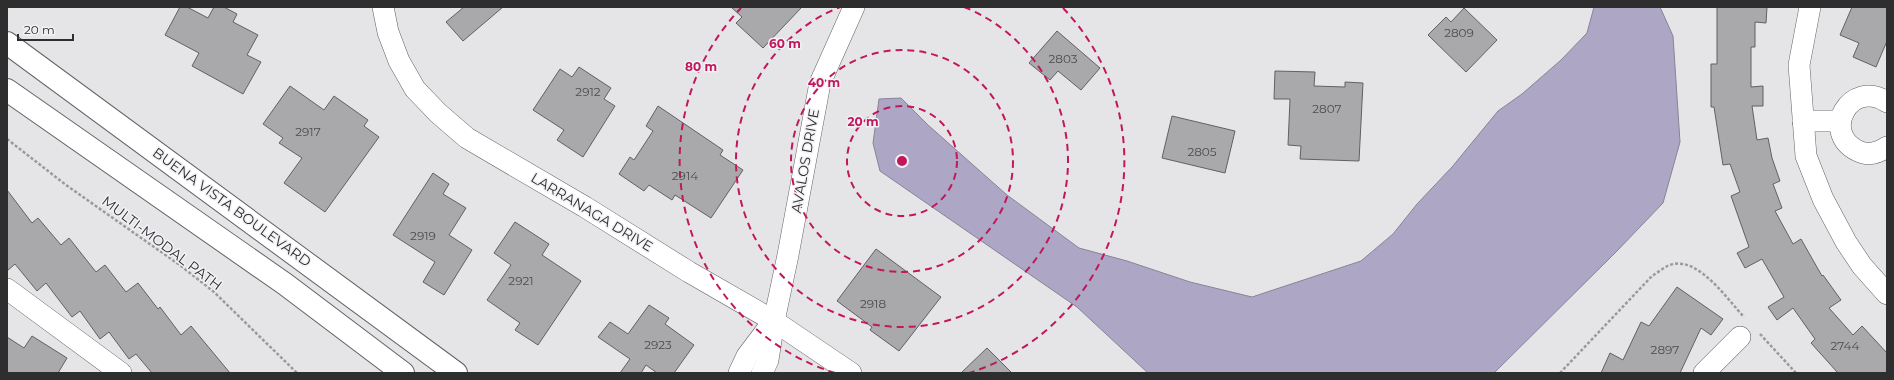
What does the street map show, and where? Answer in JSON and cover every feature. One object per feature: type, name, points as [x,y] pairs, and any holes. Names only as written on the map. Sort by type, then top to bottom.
[{"type":"main road","name":"BUENA VISTA BOULEVARD","points":[[7,43],[456,373]]},
{"type":"main road","points":[[7,90],[285,284],[403,373]]},
{"type":"street","name":"LARRANAGA DRIVE","points":[[383,7],[388,32],[399,61],[414,89],[467,138],[585,207],[689,272],[774,321],[851,373]]},
{"type":"street","name":"AVALOS DRIVE","points":[[762,373],[768,360],[774,321],[788,256],[820,83],[854,7]]},
{"type":"street","points":[[1810,7],[1798,65],[1806,156],[1823,199],[1846,242],[1862,266],[1887,294]]},
{"type":"street","points":[[1887,102],[1873,96],[1864,96],[1855,99],[1843,112],[1840,121],[1844,140],[1851,148],[1870,154],[1880,152],[1887,147]]},
{"type":"street","points":[[1803,121],[1840,121]]},
{"type":"street","points":[[11,299],[121,373]]},
{"type":"street","name":"AVALOS DRIVE","points":[[739,373],[747,356],[774,321]]},
{"type":"street","points":[[1704,373],[1748,330]]},
{"type":"path","name":"MULTI-MODAL PATH","points":[[7,139],[66,185],[181,266],[214,292],[297,373]]},
{"type":"path","points":[[1560,373],[1652,276],[1674,264],[1688,265],[1704,273],[1748,330],[1796,373]]},
{"type":"shaded area","points":[[1594,7],[1660,7],[1673,36],[1680,142],[1663,203],[1616,252],[1494,373],[1148,373],[1077,307],[880,171],[873,143],[879,99],[901,98],[928,125],[1007,195],[1079,248],[1127,261],[1190,282],[1252,297],[1361,261],[1393,234],[1417,204],[1452,167],[1498,111],[1522,94],[1561,60],[1587,33]]},
{"type":"building","points":[[180,7],[187,7],[208,18],[214,7],[224,7],[237,14],[233,22],[258,35],[247,55],[261,62],[243,94],[192,66],[199,53],[165,35]]},
{"type":"building","points":[[464,7],[503,7],[463,41],[446,22]]},
{"type":"building","points":[[731,7],[802,7],[763,48],[736,23],[742,17]]},
{"type":"building","points":[[1717,7],[1767,7],[1766,23],[1755,22],[1755,47],[1751,47],[1751,87],[1763,86],[1763,106],[1752,106],[1757,140],[1768,138],[1772,158],[1780,181],[1773,184],[1782,208],[1775,211],[1793,244],[1801,239],[1822,276],[1823,275],[1841,300],[1829,308],[1853,335],[1862,326],[1887,353],[1887,373],[1838,373],[1811,343],[1815,339],[1793,308],[1777,320],[1768,307],[1784,297],[1762,259],[1745,268],[1737,253],[1749,247],[1731,196],[1740,192],[1730,164],[1723,165],[1714,107],[1711,107],[1711,64],[1717,64]]},
{"type":"building","points":[[1852,7],[1887,7],[1887,41],[1876,67],[1853,57],[1859,43],[1840,35]]},
{"type":"building","points":[[1464,8],[1497,40],[1466,72],[1428,35],[1446,17],[1451,22]]},
{"type":"building","points":[[1057,31],[1100,68],[1081,90],[1058,71],[1050,80],[1029,63]]},
{"type":"building","points":[[579,67],[611,88],[604,99],[615,106],[583,157],[557,140],[564,130],[533,110],[560,69],[572,77]]},
{"type":"building","points":[[1275,71],[1315,72],[1314,86],[1345,87],[1345,82],[1363,83],[1359,161],[1300,159],[1301,146],[1288,145],[1290,99],[1274,99]]},
{"type":"building","points":[[290,86],[324,110],[334,96],[368,120],[364,126],[379,137],[325,212],[284,183],[302,158],[279,143],[283,138],[263,124]]},
{"type":"building","points":[[658,106],[723,150],[720,155],[743,170],[711,218],[675,195],[672,200],[649,185],[644,191],[619,174],[630,157],[634,160],[653,131],[646,126]]},
{"type":"building","points":[[1172,116],[1235,131],[1225,173],[1162,158]]},
{"type":"building","points":[[433,173],[449,184],[443,194],[466,208],[449,235],[472,250],[444,295],[423,282],[435,262],[393,235]]},
{"type":"building","points":[[7,190],[32,223],[38,218],[61,245],[69,238],[96,272],[105,265],[126,292],[138,283],[158,309],[160,307],[181,335],[191,326],[230,373],[152,373],[136,354],[129,359],[109,332],[100,339],[80,311],[72,317],[46,283],[37,291],[15,264],[7,271]]},
{"type":"building","points":[[515,222],[549,244],[542,255],[581,281],[538,345],[515,330],[520,323],[487,300],[511,265],[494,253]]},
{"type":"building","points":[[876,249],[941,297],[899,351],[870,330],[872,327],[837,301]]},
{"type":"building","points":[[1677,287],[1723,319],[1711,335],[1701,328],[1680,373],[1601,373],[1610,353],[1623,360],[1641,322],[1649,326]]},
{"type":"building","points":[[649,305],[669,318],[665,324],[694,345],[674,373],[657,373],[646,365],[641,373],[620,373],[630,359],[598,337],[610,322],[628,334]]},
{"type":"building","points":[[32,336],[67,358],[58,373],[7,373],[7,337],[24,348]]},
{"type":"building","points":[[987,348],[1012,373],[961,373]]}]
